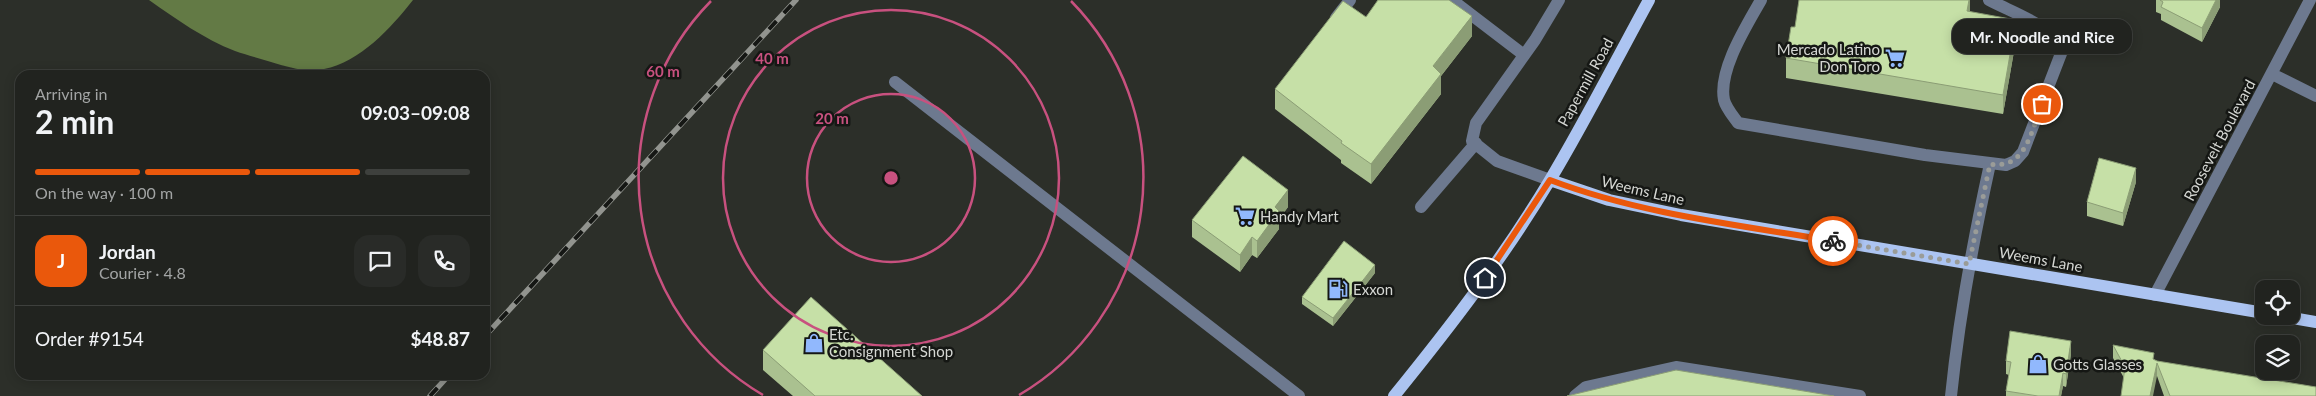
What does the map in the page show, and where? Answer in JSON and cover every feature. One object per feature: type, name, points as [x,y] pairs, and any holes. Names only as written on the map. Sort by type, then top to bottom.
[{"type":"main road","name":"Papermill Road","points":[[1394,396],[1467,305],[1550,180],[1649,0]]},
{"type":"main road","name":"Weems Lane","points":[[1550,180],[1609,200],[1680,215],[2255,312]]},
{"type":"main road","points":[[2300,319],[2316,322]]},
{"type":"street","points":[[1327,29],[1350,0]]},
{"type":"street","points":[[1452,0],[1524,55]]},
{"type":"street","points":[[1550,180],[1498,162],[1472,141],[1476,123],[1524,55],[1559,0]]},
{"type":"street","points":[[1761,0],[1739,40],[1722,85],[1724,102],[1738,123],[1924,155],[2006,165],[2014,161],[2023,152],[2062,51],[2059,43],[2044,29],[1989,0]]},
{"type":"street","name":"Roosevelt Boulevard","points":[[2155,295],[2310,0]]},
{"type":"street","points":[[2272,74],[2316,96]]},
{"type":"street","points":[[895,82],[1299,396]]},
{"type":"street","points":[[1422,208],[1476,143]]},
{"type":"street","points":[[1951,396],[1956,343],[1969,264],[1990,164]]},
{"type":"street","points":[[1575,396],[1586,388],[1676,367],[1860,396]]},
{"type":"shaded area","points":[[149,0],[413,0],[385,32],[362,51],[337,65],[311,70],[284,66],[239,52],[212,41]]},
{"type":"building","points":[[1378,0],[1449,0],[1472,16],[1433,66],[1441,74],[1371,164],[1341,143],[1342,141],[1275,89],[1343,1],[1366,17]]},
{"type":"building","points":[[1799,0],[1969,0],[1967,11],[2016,20],[2003,95],[1786,58],[1791,27],[1795,27]]},
{"type":"building","points":[[2160,0],[2216,0],[2202,28],[2161,7],[2163,2]]},
{"type":"building","name":"Handy Mart","points":[[1243,156],[1288,190],[1275,207],[1279,211],[1257,241],[1252,237],[1240,255],[1192,220]]},
{"type":"building","points":[[2099,158],[2136,168],[2123,213],[2087,202]]},
{"type":"building","name":"Exxon","points":[[1344,241],[1375,265],[1333,318],[1302,297]]},
{"type":"building","name":"Etc. Consignment Shop","points":[[811,297],[922,396],[815,396],[763,350]]},
{"type":"building","name":"Gotts Glasses","points":[[2010,331],[2071,341],[2066,374],[2063,373],[2059,396],[2038,396],[2006,391],[2011,362],[2006,361]]},
{"type":"building","points":[[2113,345],[2154,353],[2153,359],[2157,361],[2255,377],[2255,380],[2273,380],[2316,387],[2316,396],[2170,396],[2157,363],[2150,396],[2121,396],[2125,367]]},
{"type":"building","points":[[1676,370],[1834,396],[1567,396]]},
{"type":"railway","points":[[490,331],[796,0]]},
{"type":"railway","points":[[430,396],[444,380]]},
{"type":"way so far","points":[[1833,241],[1969,264],[1990,164],[2006,165],[2014,161],[2023,152],[2042,104]]},
{"type":"place","name":"Mercado Latino Don Toro","points":[[1895,58]]},
{"type":"place","name":"Mr. Noodle and Rice","points":[[2042,104]]},
{"type":"place","name":"Handy Mart","points":[[1245,216]]},
{"type":"place","name":"Exxon","points":[[1338,289]]},
{"type":"place","name":"Etc. Consignment Shop","points":[[814,343]]},
{"type":"place","name":"Gotts Glasses","points":[[2038,364]]},
{"type":"route","points":[[1485,278],[1550,180],[1580,192],[1616,202],[1833,241]]}]
